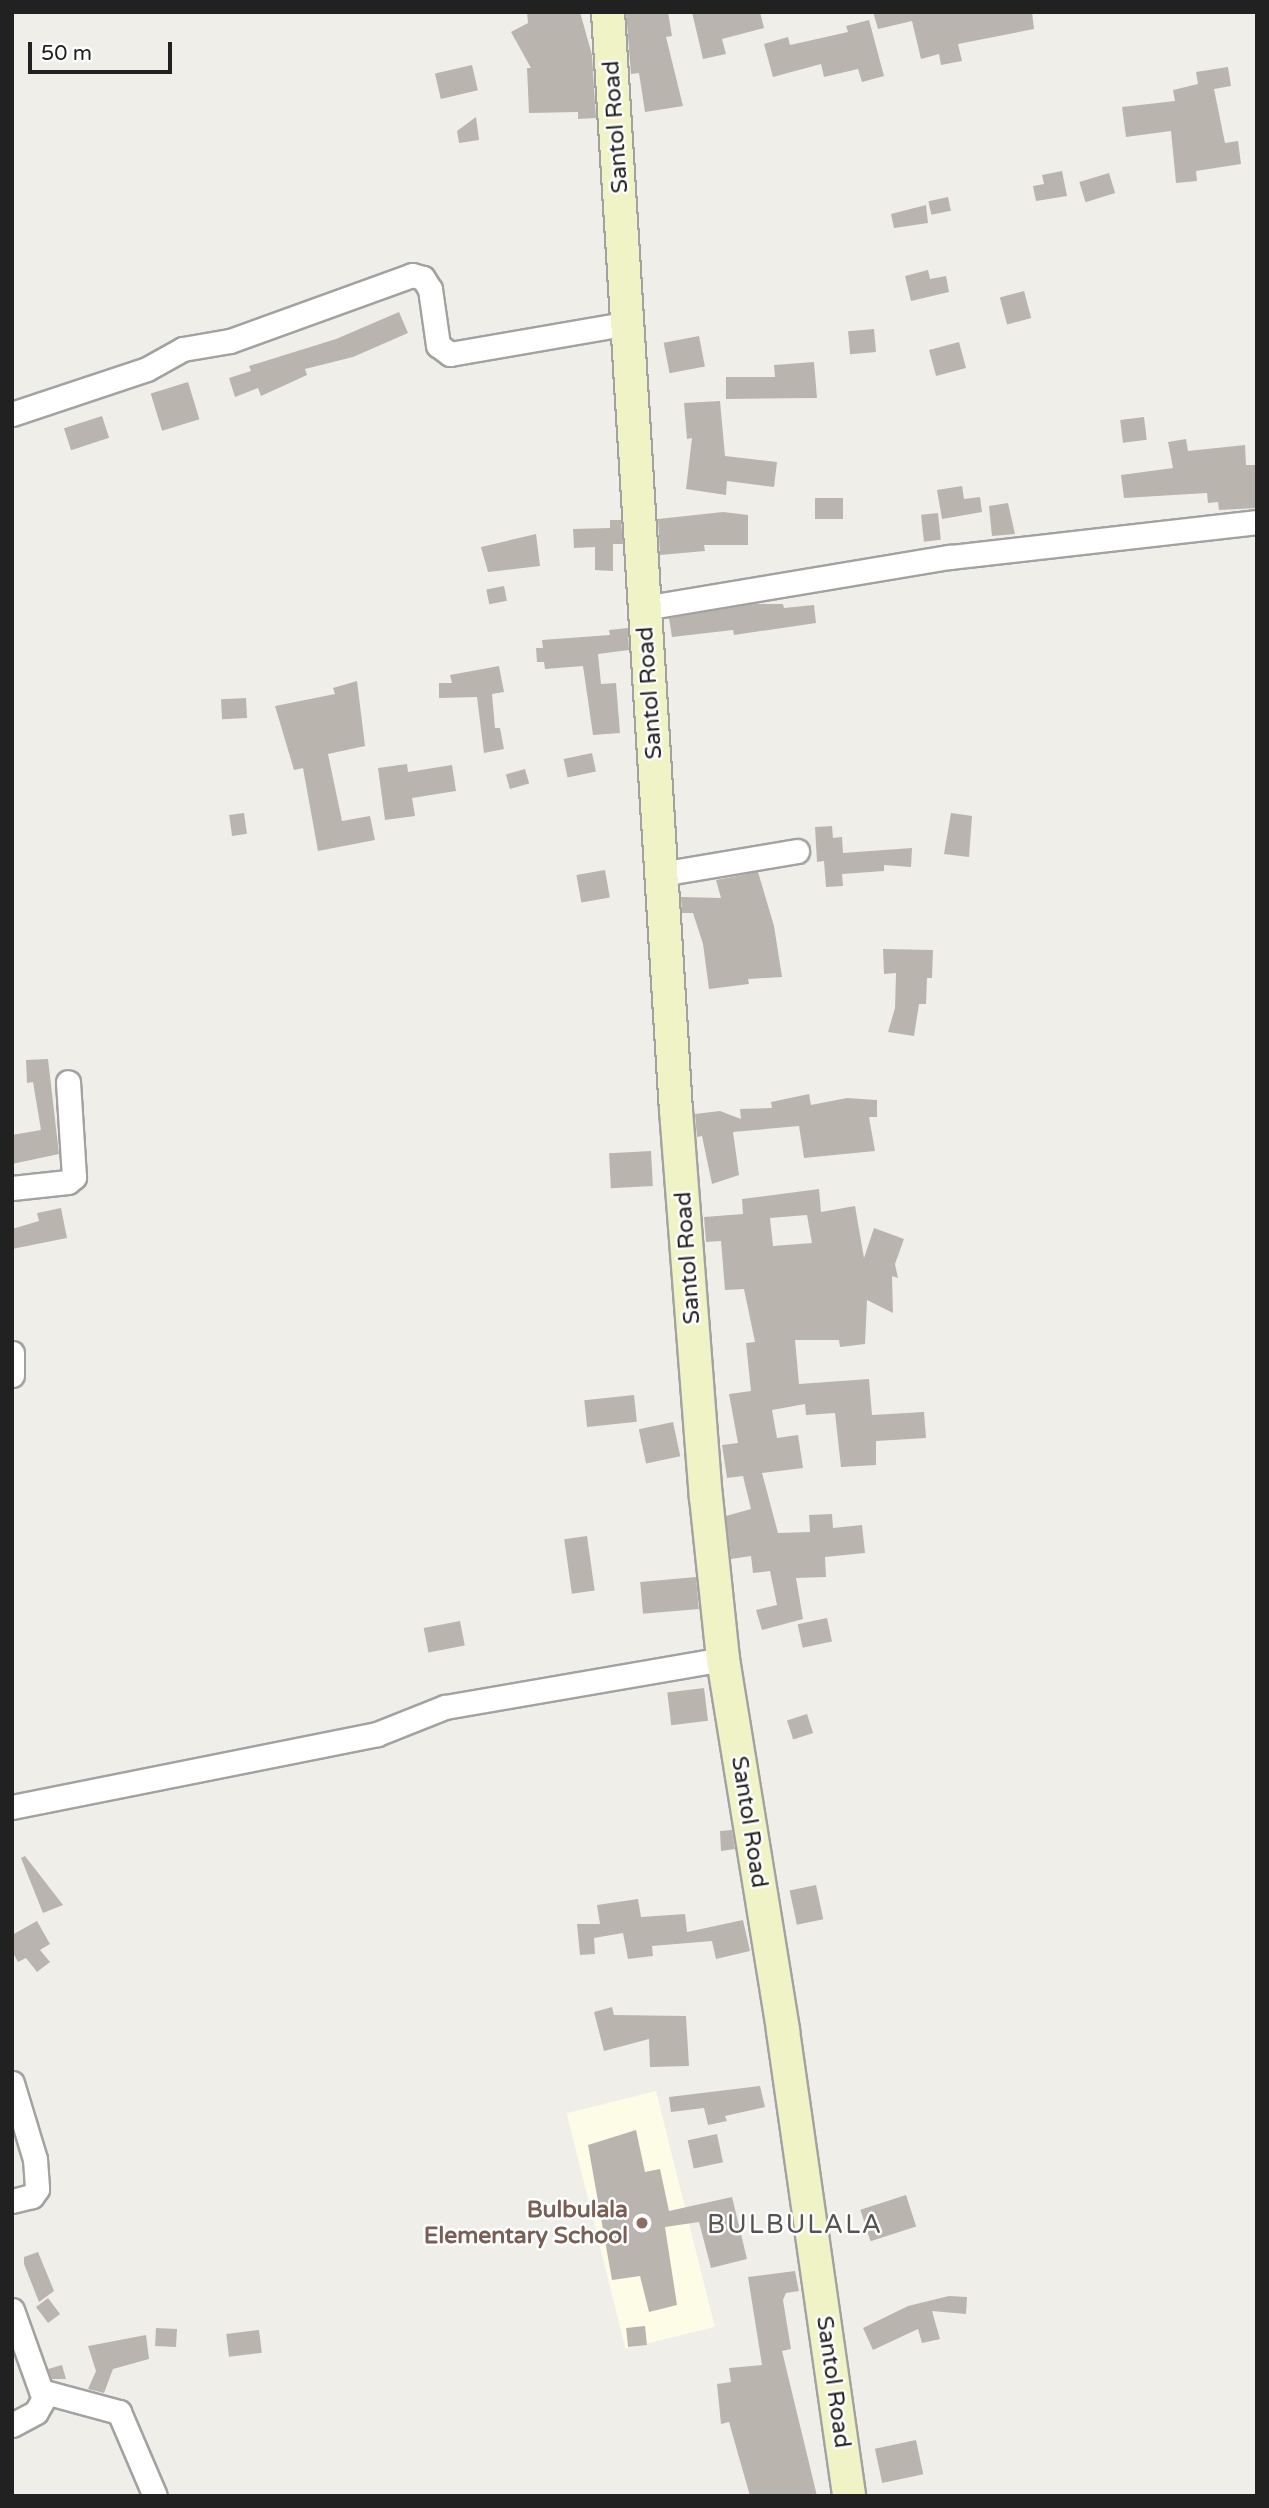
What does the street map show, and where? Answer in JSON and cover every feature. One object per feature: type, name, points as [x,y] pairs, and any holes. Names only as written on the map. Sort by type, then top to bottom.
[{"type":"main road","name":"Santol Road","points":[[608,12],[661,874],[706,1497],[723,1659],[783,2031],[849,2496]]},
{"type":"street","points":[[12,414],[147,369],[183,349],[230,341],[412,275],[423,278],[430,289],[438,345],[450,355],[629,323]]},
{"type":"street","points":[[644,608],[950,557],[1257,522]]},
{"type":"street","points":[[661,874],[797,851]]},
{"type":"street","points":[[12,1188],[68,1182],[76,1174],[68,1082]]},
{"type":"street","points":[[12,1353],[12,1375]]},
{"type":"street","points":[[12,1807],[377,1734],[445,1707],[723,1659]]},
{"type":"street","points":[[12,2083],[35,2159],[37,2189],[33,2196],[12,2201]]},
{"type":"street","points":[[12,2310],[41,2390],[46,2395],[119,2412],[155,2496]]},
{"type":"street","points":[[12,2425],[36,2412],[46,2395]]},
{"type":"shaded area","name":"Bulbulala Elementary School","points":[[656,2091],[715,2327],[626,2349],[567,2113]]},
{"type":"building","points":[[527,12],[580,12],[592,55],[596,118],[578,119],[578,112],[529,113],[527,68],[531,68],[511,32],[528,23]]},
{"type":"building","points":[[626,12],[668,12],[672,36],[666,37],[683,106],[645,112],[639,73],[631,74]]},
{"type":"building","points":[[692,12],[760,12],[764,28],[722,39],[726,54],[703,59]]},
{"type":"building","points":[[873,12],[1032,12],[1034,29],[958,44],[962,61],[941,65],[939,54],[921,59],[912,21],[878,29]]},
{"type":"building","points":[[869,20],[884,76],[862,82],[858,69],[824,77],[821,64],[773,77],[764,44],[788,37],[790,45],[848,32],[846,26]]},
{"type":"building","points":[[472,65],[478,90],[441,99],[435,74]]},
{"type":"building","points":[[1228,67],[1231,86],[1214,89],[1225,143],[1238,141],[1241,164],[1196,171],[1197,181],[1176,183],[1171,131],[1126,137],[1122,107],[1175,101],[1173,90],[1198,84],[1196,72]]},
{"type":"building","points":[[476,117],[479,140],[459,143],[457,131]]},
{"type":"building","points":[[1062,171],[1067,196],[1036,201],[1033,186],[1044,184],[1042,175]]},
{"type":"building","points":[[1109,173],[1115,193],[1085,202],[1079,182]]},
{"type":"building","points":[[948,197],[951,211],[931,215],[928,201]]},
{"type":"building","points":[[926,205],[928,223],[894,228],[891,214]]},
{"type":"building","points":[[928,270],[930,279],[946,276],[949,292],[911,301],[905,276]]},
{"type":"building","points":[[1024,291],[1031,318],[1007,325],[1000,297]]},
{"type":"building","points":[[399,312],[408,333],[353,357],[305,369],[307,375],[261,396],[258,388],[235,397],[229,378],[251,371],[249,366],[336,339]]},
{"type":"building","points":[[874,329],[876,352],[850,354],[848,331]]},
{"type":"building","points":[[699,336],[705,366],[670,373],[664,343]]},
{"type":"building","points":[[959,342],[966,368],[936,376],[929,350]]},
{"type":"building","points":[[814,362],[817,398],[726,399],[726,377],[775,377],[774,365]]},
{"type":"building","points":[[188,382],[199,419],[162,431],[151,393]]},
{"type":"building","points":[[720,401],[725,456],[777,462],[774,487],[727,481],[726,495],[686,489],[692,438],[687,439],[684,403]]},
{"type":"building","points":[[102,416],[109,438],[71,450],[64,428]]},
{"type":"building","points":[[1144,417],[1147,440],[1123,443],[1120,420]]},
{"type":"building","points":[[1186,439],[1188,451],[1245,445],[1246,465],[1256,465],[1257,508],[1219,510],[1218,502],[1208,503],[1207,493],[1124,498],[1121,475],[1173,468],[1168,442]]},
{"type":"building","points":[[962,486],[964,499],[980,497],[982,512],[942,519],[937,490]]},
{"type":"building","points":[[815,498],[843,498],[843,519],[815,519]]},
{"type":"building","points":[[1008,503],[1015,534],[992,536],[989,506]]},
{"type":"building","points":[[723,512],[748,515],[748,545],[704,545],[705,551],[660,555],[658,519]]},
{"type":"building","points":[[938,513],[941,540],[924,542],[921,515]]},
{"type":"building","points":[[610,520],[621,520],[623,544],[613,544],[613,571],[595,570],[595,547],[574,548],[573,529],[610,528]]},
{"type":"building","points":[[536,534],[540,566],[488,572],[481,547]]},
{"type":"building","points":[[504,586],[507,601],[489,604],[486,589]]},
{"type":"building","points":[[754,604],[783,604],[784,608],[814,605],[816,623],[734,635],[733,630],[672,637],[669,618]]},
{"type":"building","points":[[628,628],[629,650],[598,654],[601,684],[616,683],[620,733],[593,735],[583,666],[545,669],[544,662],[537,662],[536,648],[543,648],[542,640],[610,635],[609,630]]},
{"type":"building","points":[[499,666],[504,692],[492,694],[495,728],[500,728],[504,749],[484,753],[477,697],[439,698],[439,683],[452,683],[450,675]]},
{"type":"building","points":[[357,681],[365,746],[328,754],[342,821],[370,816],[375,840],[318,851],[303,768],[294,770],[275,706],[335,694],[333,688]]},
{"type":"building","points":[[246,698],[247,718],[222,719],[221,699]]},
{"type":"building","points":[[592,753],[596,772],[568,778],[564,759]]},
{"type":"building","points":[[407,764],[408,772],[452,765],[456,791],[412,798],[415,816],[385,820],[378,768]]},
{"type":"building","points":[[525,769],[529,783],[510,789],[506,775]]},
{"type":"building","points":[[244,813],[247,834],[232,836],[229,815]]},
{"type":"building","points":[[951,813],[972,816],[969,857],[944,854]]},
{"type":"building","points":[[832,826],[833,838],[842,837],[843,853],[912,848],[911,867],[884,865],[884,871],[842,874],[843,886],[826,887],[824,861],[817,862],[815,827]]},
{"type":"building","points":[[605,870],[610,898],[581,903],[576,875]]},
{"type":"building","points":[[758,872],[774,926],[782,977],[748,979],[749,984],[709,989],[703,944],[693,913],[682,913],[681,897],[721,898],[716,880]]},
{"type":"building","points":[[883,949],[933,950],[932,978],[927,978],[926,1004],[919,1004],[914,1036],[888,1032],[895,1008],[896,973],[884,974]]},
{"type":"building","points":[[48,1059],[59,1154],[12,1164],[12,1135],[41,1130],[33,1082],[27,1083],[26,1060]]},
{"type":"building","points":[[809,1094],[811,1105],[847,1098],[877,1100],[877,1117],[869,1117],[875,1151],[804,1158],[799,1126],[733,1132],[739,1175],[712,1184],[702,1136],[697,1137],[695,1114],[720,1111],[741,1119],[740,1109],[772,1108],[771,1102]]},
{"type":"building","points":[[651,1151],[653,1186],[611,1188],[609,1153]]},
{"type":"building","points":[[819,1189],[821,1212],[855,1206],[864,1258],[874,1228],[904,1239],[895,1264],[898,1278],[892,1276],[893,1313],[867,1300],[865,1344],[840,1347],[839,1340],[795,1340],[799,1384],[869,1379],[872,1415],[924,1412],[926,1438],[876,1441],[876,1465],[841,1467],[835,1413],[806,1415],[805,1404],[772,1410],[777,1438],[798,1435],[803,1468],[762,1473],[778,1533],[810,1532],[809,1515],[832,1514],[833,1528],[862,1525],[865,1553],[825,1557],[826,1577],[796,1578],[803,1619],[762,1630],[756,1610],[777,1605],[770,1571],[753,1573],[751,1556],[731,1559],[726,1516],[751,1509],[743,1476],[727,1478],[722,1445],[738,1443],[729,1394],[751,1391],[746,1343],[755,1342],[744,1289],[725,1290],[721,1241],[706,1242],[704,1217],[743,1214],[742,1199]],"holes":[[[807,1215],[812,1243],[773,1246],[770,1218]]]},
{"type":"building","points":[[61,1208],[67,1238],[12,1249],[12,1229],[39,1221],[37,1213]]},
{"type":"building","points":[[634,1395],[637,1422],[587,1427],[584,1400]]},
{"type":"building","points":[[673,1422],[680,1456],[646,1464],[639,1429]]},
{"type":"building","points":[[587,1536],[595,1590],[572,1594],[564,1539]]},
{"type":"building","points":[[696,1577],[699,1609],[643,1614],[640,1582]]},
{"type":"building","points":[[827,1618],[832,1641],[803,1648],[798,1624]]},
{"type":"building","points":[[460,1621],[465,1646],[428,1653],[424,1628]]},
{"type":"building","points":[[704,1688],[708,1721],[671,1725],[667,1693]]},
{"type":"building","points":[[807,1714],[813,1733],[793,1740],[787,1720]]},
{"type":"building","points":[[732,1830],[735,1849],[721,1851],[720,1831]]},
{"type":"building","points":[[25,1856],[63,1905],[43,1913],[21,1858]]},
{"type":"building","points":[[816,1885],[823,1919],[797,1925],[790,1891]]},
{"type":"building","points":[[638,1899],[641,1917],[685,1914],[687,1932],[743,1920],[750,1951],[716,1959],[712,1941],[652,1946],[653,1956],[628,1959],[623,1933],[594,1938],[595,1954],[580,1955],[577,1924],[600,1924],[597,1905]]},
{"type":"building","points":[[37,1921],[50,1944],[40,1950],[50,1962],[37,1972],[26,1958],[18,1962],[12,1951],[12,1935]]},
{"type":"building","points":[[612,2007],[614,2015],[686,2016],[689,2066],[650,2067],[649,2039],[604,2051],[594,2012]]},
{"type":"building","points":[[760,2086],[765,2107],[725,2116],[727,2121],[708,2125],[704,2108],[671,2112],[669,2097]]},
{"type":"building","points":[[636,2130],[645,2172],[660,2169],[669,2211],[732,2197],[747,2259],[711,2268],[699,2222],[665,2227],[677,2305],[649,2312],[640,2276],[612,2280],[588,2145]]},
{"type":"building","points":[[717,2134],[723,2162],[694,2169],[688,2140]]},
{"type":"building","points":[[906,2195],[916,2226],[871,2241],[860,2210]]},
{"type":"building","points":[[38,2252],[54,2291],[39,2302],[24,2264],[24,2257]]},
{"type":"building","points":[[795,2271],[799,2291],[786,2293],[783,2300],[791,2349],[782,2351],[817,2496],[750,2496],[729,2422],[721,2424],[717,2384],[731,2382],[729,2368],[762,2365],[748,2277]]},
{"type":"building","points":[[949,2296],[967,2297],[966,2314],[932,2311],[940,2339],[922,2343],[918,2329],[873,2350],[863,2328],[908,2306]]},
{"type":"building","points":[[48,2298],[60,2314],[48,2323],[36,2307]]},
{"type":"building","points":[[645,2326],[647,2345],[628,2347],[626,2328]]},
{"type":"building","points":[[156,2328],[177,2329],[176,2347],[155,2346]]},
{"type":"building","points":[[259,2330],[262,2353],[229,2357],[226,2334]]},
{"type":"building","points":[[146,2335],[149,2359],[113,2369],[104,2393],[88,2389],[96,2371],[88,2346]]},
{"type":"building","points":[[62,2365],[66,2379],[52,2379],[48,2369]]},
{"type":"building","points":[[916,2440],[923,2474],[882,2483],[875,2449]]},
{"type":"place","name":"Bulbulala Elementary School","points":[[642,2223]]},
{"type":"district","name":"BULBULALA","points":[[795,2225]]}]
